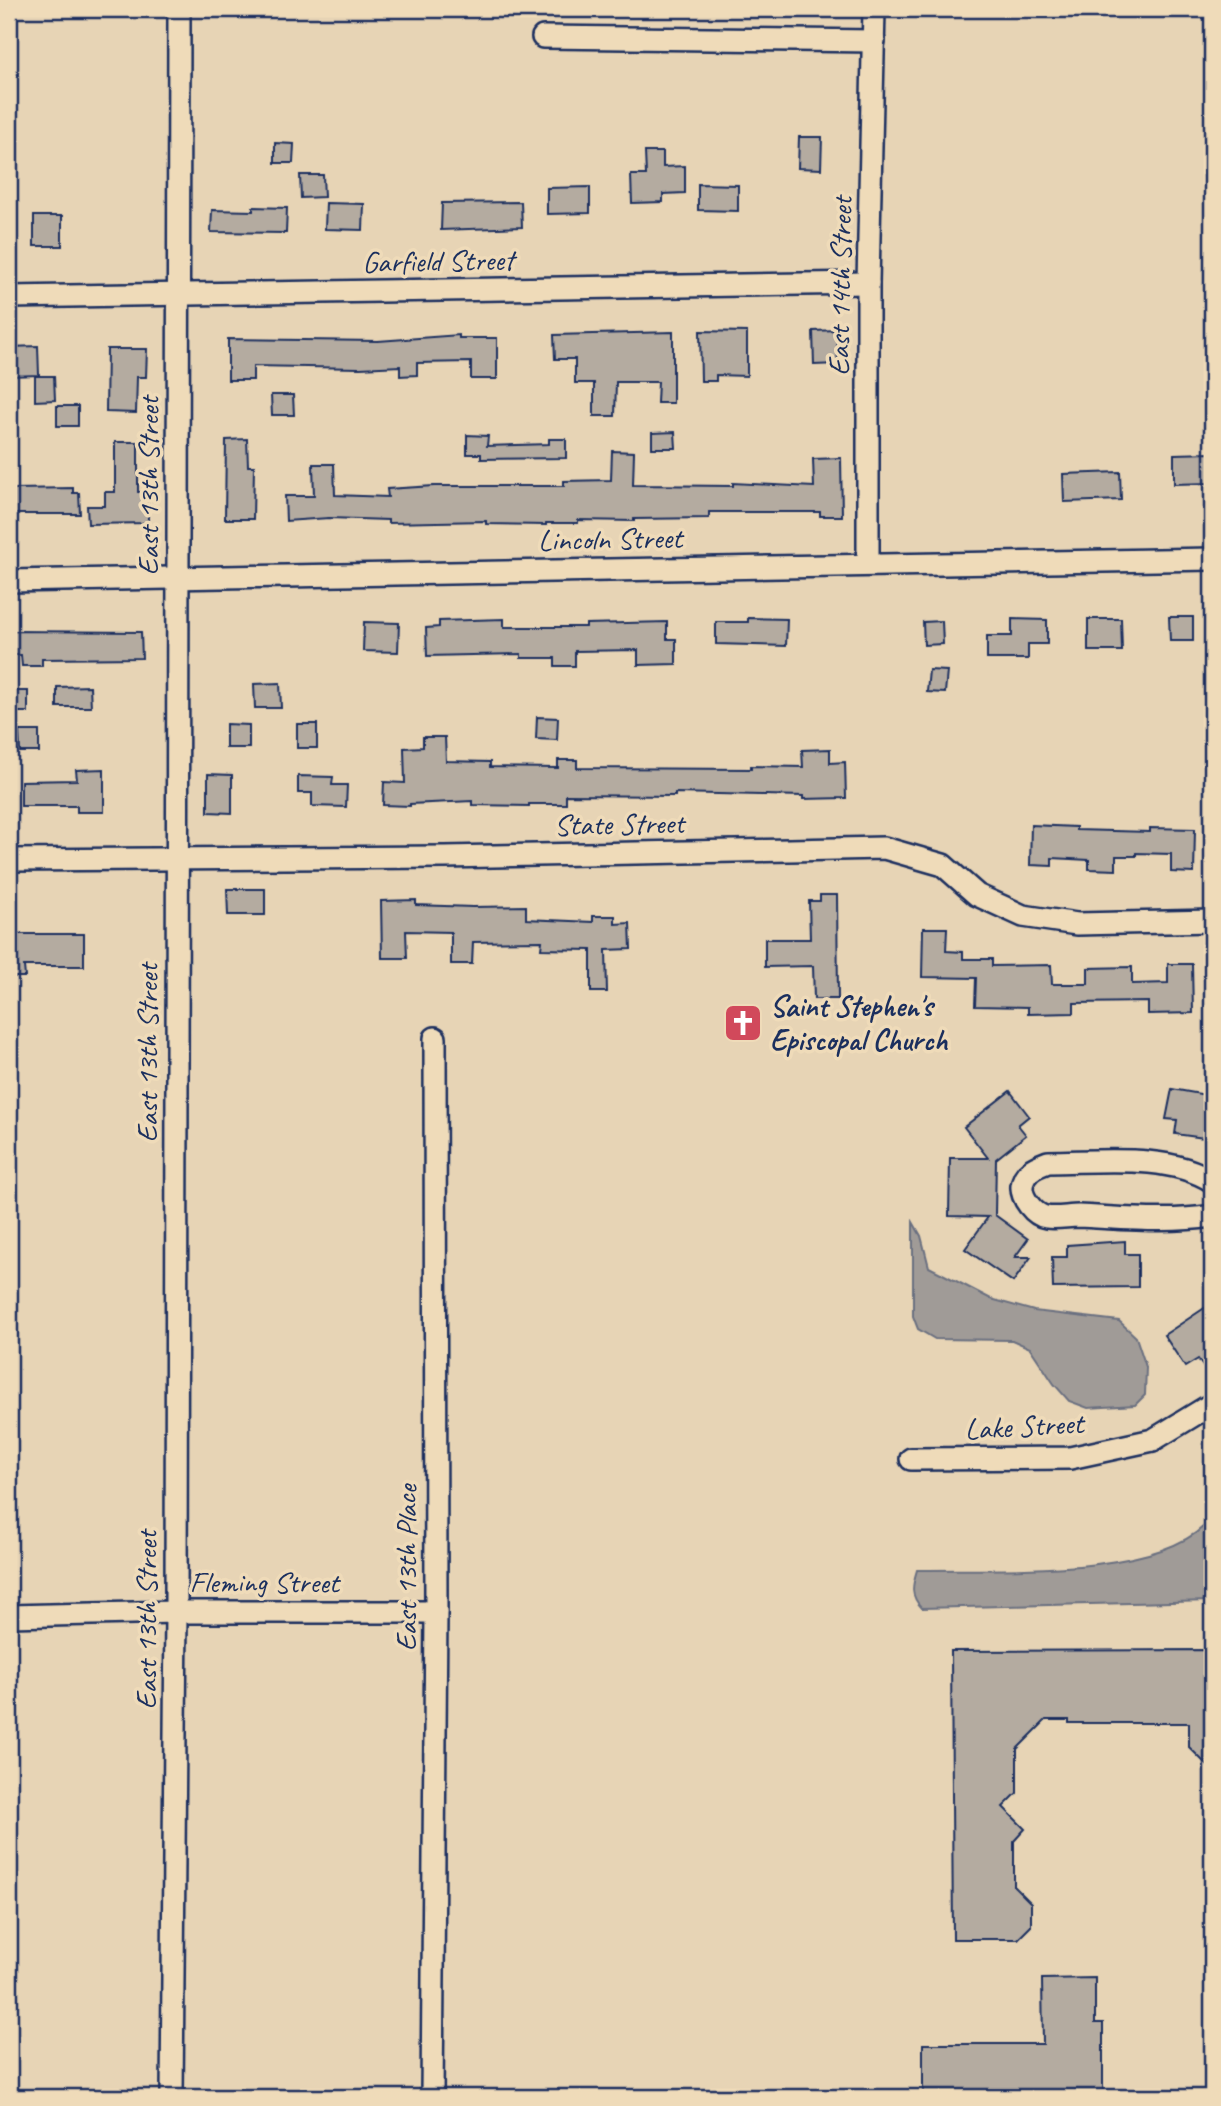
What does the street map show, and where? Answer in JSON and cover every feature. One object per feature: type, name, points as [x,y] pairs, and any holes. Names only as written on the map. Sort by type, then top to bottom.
[{"type":"street","name":"East 13th Street","points":[[172,2097],[176,1612],[179,9]]},
{"type":"street","name":"East 14th Street","points":[[868,564],[868,283],[874,9]]},
{"type":"street","points":[[543,37],[874,41]]},
{"type":"street","name":"Garfield Street","points":[[9,297],[868,283]]},
{"type":"street","name":"Lincoln Street","points":[[9,581],[1212,559]]},
{"type":"street","name":"State Street","points":[[9,860],[445,858],[884,848],[943,865],[977,895],[1023,916],[1077,924],[1212,922]]},
{"type":"street","name":"East 13th Place","points":[[432,2097],[436,1612],[435,1038]]},
{"type":"street","points":[[1212,1181],[1196,1170],[1173,1164],[1048,1162],[1034,1167],[1025,1175],[1021,1189],[1029,1206],[1045,1217],[1140,1220],[1212,1216]]},
{"type":"street","name":"Lake Street","points":[[911,1459],[1070,1458],[1153,1440],[1212,1404]]},
{"type":"street","name":"Fleming Street","points":[[9,1616],[176,1612],[436,1612]]},
{"type":"shaded area","points":[[913,1222],[921,1236],[929,1267],[991,1299],[1034,1311],[1119,1321],[1136,1337],[1146,1367],[1145,1395],[1135,1405],[1088,1408],[1069,1401],[1030,1348],[1012,1340],[935,1339],[918,1329],[913,1316]]},
{"type":"shaded area","points":[[1204,1526],[1212,1533],[1212,1601],[922,1608],[914,1595],[917,1570],[1026,1569],[1109,1562],[1147,1555],[1179,1543]]},
{"type":"building","points":[[799,137],[822,137],[821,169],[798,168]]},
{"type":"building","points":[[275,143],[294,144],[293,163],[275,163]]},
{"type":"building","points":[[645,152],[663,152],[663,167],[685,166],[685,193],[663,194],[663,202],[632,203],[631,175],[646,175]]},
{"type":"building","points":[[300,175],[323,175],[324,197],[301,198]]},
{"type":"building","points":[[698,184],[738,185],[738,211],[698,210]]},
{"type":"building","points":[[590,187],[590,213],[547,214],[547,188]]},
{"type":"building","points":[[521,202],[522,227],[441,230],[442,203]]},
{"type":"building","points":[[326,203],[364,204],[363,230],[325,229]]},
{"type":"building","points":[[253,207],[287,208],[286,233],[211,232],[212,210],[253,211]]},
{"type":"building","points":[[34,216],[62,216],[62,246],[34,246]]},
{"type":"building","points":[[837,330],[838,364],[814,365],[813,331]]},
{"type":"building","points":[[700,331],[747,332],[747,376],[716,375],[716,381],[701,381]]},
{"type":"building","points":[[673,332],[673,403],[657,403],[658,382],[616,382],[615,416],[594,416],[594,383],[575,383],[575,359],[555,359],[554,335]]},
{"type":"building","points":[[459,335],[459,338],[497,338],[497,379],[471,379],[471,362],[417,363],[417,375],[400,376],[400,366],[253,366],[253,380],[228,380],[228,339],[378,341]]},
{"type":"building","points":[[38,346],[39,375],[9,376],[9,347]]},
{"type":"building","points":[[107,349],[147,349],[146,377],[137,377],[136,413],[106,412]]},
{"type":"building","points":[[35,376],[54,376],[55,400],[35,401]]},
{"type":"building","points":[[271,395],[293,395],[294,415],[272,415]]},
{"type":"building","points":[[57,406],[78,406],[78,426],[57,426]]},
{"type":"building","points":[[675,432],[676,448],[652,448],[652,433]]},
{"type":"building","points":[[467,435],[488,436],[487,446],[549,444],[549,439],[566,439],[566,458],[481,459],[481,454],[467,454]]},
{"type":"building","points":[[247,439],[248,466],[254,466],[253,519],[225,519],[226,440]]},
{"type":"building","points":[[115,442],[138,442],[138,492],[148,492],[148,523],[88,524],[87,506],[105,506],[105,492],[115,492]]},
{"type":"building","points":[[612,451],[634,452],[633,485],[733,486],[733,483],[814,487],[813,459],[841,458],[842,516],[820,516],[820,512],[709,512],[709,518],[578,520],[578,523],[546,525],[486,524],[486,521],[388,523],[388,520],[329,518],[286,521],[285,496],[314,496],[313,464],[334,464],[335,495],[388,497],[387,489],[434,486],[564,486],[564,481],[611,480]]},
{"type":"building","points":[[1212,453],[1212,483],[1174,484],[1174,454]]},
{"type":"building","points":[[1120,472],[1121,500],[1064,502],[1063,474]]},
{"type":"building","points":[[73,488],[73,493],[79,493],[80,514],[14,514],[14,489]]},
{"type":"building","points":[[1169,617],[1193,617],[1193,641],[1170,641]]},
{"type":"building","points":[[748,618],[787,619],[786,646],[716,644],[716,622],[748,622]]},
{"type":"building","points":[[504,619],[504,627],[586,627],[586,624],[667,622],[667,639],[676,639],[676,664],[638,665],[638,650],[575,651],[575,666],[555,666],[555,658],[521,658],[521,654],[427,656],[426,628],[439,627],[439,621]]},
{"type":"building","points":[[1012,619],[1047,620],[1047,644],[1028,644],[1028,659],[987,659],[987,636],[1012,636]]},
{"type":"building","points":[[1088,619],[1121,619],[1122,651],[1088,651]]},
{"type":"building","points":[[942,621],[943,644],[924,645],[923,622]]},
{"type":"building","points":[[364,622],[399,623],[398,652],[363,651]]},
{"type":"building","points":[[9,631],[141,632],[142,658],[42,659],[42,666],[22,666],[21,655],[9,655]]},
{"type":"building","points":[[929,670],[947,671],[945,693],[927,692]]},
{"type":"building","points":[[280,683],[281,708],[255,708],[254,684]]},
{"type":"building","points":[[90,686],[91,707],[57,707],[57,687]]},
{"type":"building","points":[[12,691],[28,691],[28,712],[13,712]]},
{"type":"building","points":[[537,717],[558,718],[557,740],[536,739]]},
{"type":"building","points":[[226,724],[249,725],[249,748],[226,748]]},
{"type":"building","points":[[297,724],[317,724],[317,748],[297,748]]},
{"type":"building","points":[[19,731],[39,731],[39,752],[20,752]]},
{"type":"building","points":[[423,737],[445,737],[446,761],[490,762],[490,767],[558,768],[558,760],[577,760],[577,768],[803,767],[802,750],[830,749],[830,763],[845,762],[846,798],[803,799],[803,796],[675,793],[675,796],[566,795],[566,804],[529,806],[472,805],[472,801],[410,806],[383,805],[384,782],[405,783],[404,748],[423,747]]},
{"type":"building","points":[[104,769],[104,812],[77,812],[77,806],[21,806],[21,781],[77,780],[76,770]]},
{"type":"building","points":[[208,774],[232,775],[232,813],[208,812]]},
{"type":"building","points":[[298,776],[333,777],[332,785],[347,785],[346,807],[312,806],[312,793],[298,793]]},
{"type":"building","points":[[1031,825],[1076,827],[1076,830],[1150,832],[1150,828],[1195,829],[1194,873],[1171,872],[1171,854],[1136,853],[1136,856],[1116,856],[1116,870],[1089,869],[1089,860],[1052,858],[1052,866],[1030,865]]},
{"type":"building","points":[[227,889],[265,889],[265,915],[228,915]]},
{"type":"building","points":[[820,895],[837,895],[838,999],[814,999],[813,966],[765,967],[765,939],[810,939],[809,901],[820,901]]},
{"type":"building","points":[[416,900],[416,905],[526,906],[526,919],[593,922],[593,916],[615,916],[615,924],[630,923],[631,949],[606,950],[607,992],[591,992],[591,950],[541,949],[542,941],[473,942],[472,964],[451,964],[451,932],[406,931],[407,958],[382,958],[381,901]]},
{"type":"building","points":[[923,928],[947,928],[946,951],[963,952],[963,959],[992,959],[992,966],[1051,965],[1052,984],[1088,984],[1088,968],[1132,967],[1132,984],[1168,983],[1168,964],[1192,964],[1193,1013],[1148,1014],[1148,1002],[1074,1003],[1074,1013],[1028,1014],[1028,1007],[975,1006],[976,978],[922,977]]},
{"type":"building","points":[[9,934],[84,934],[84,966],[24,966],[25,977],[9,977]]},
{"type":"building","points":[[1172,1089],[1212,1096],[1212,1139],[1175,1134],[1177,1120],[1166,1119]]},
{"type":"building","points":[[1010,1091],[1029,1116],[1018,1125],[1026,1135],[996,1159],[995,1215],[1028,1239],[1015,1257],[1031,1257],[1013,1282],[965,1249],[988,1217],[949,1216],[950,1158],[988,1158],[964,1127]]},
{"type":"building","points":[[1125,1241],[1125,1254],[1138,1254],[1138,1287],[1053,1288],[1052,1257],[1067,1257],[1067,1245]]},
{"type":"building","points":[[1212,1303],[1212,1380],[1198,1359],[1185,1367],[1164,1335]]},
{"type":"building","points":[[1212,1650],[1212,1770],[1189,1747],[1189,1723],[1069,1723],[1069,1720],[1046,1720],[1017,1749],[1017,1793],[1003,1807],[1025,1829],[1014,1841],[1014,1886],[1031,1903],[1031,1926],[1018,1939],[953,1939],[951,1651]]},
{"type":"building","points":[[1095,1978],[1095,2023],[1103,2023],[1103,2097],[923,2097],[923,2044],[1043,2044],[1042,1979]]},
{"type":"place","name":"Saint Stephen's Episcopal Church","points":[[743,1023]]}]
